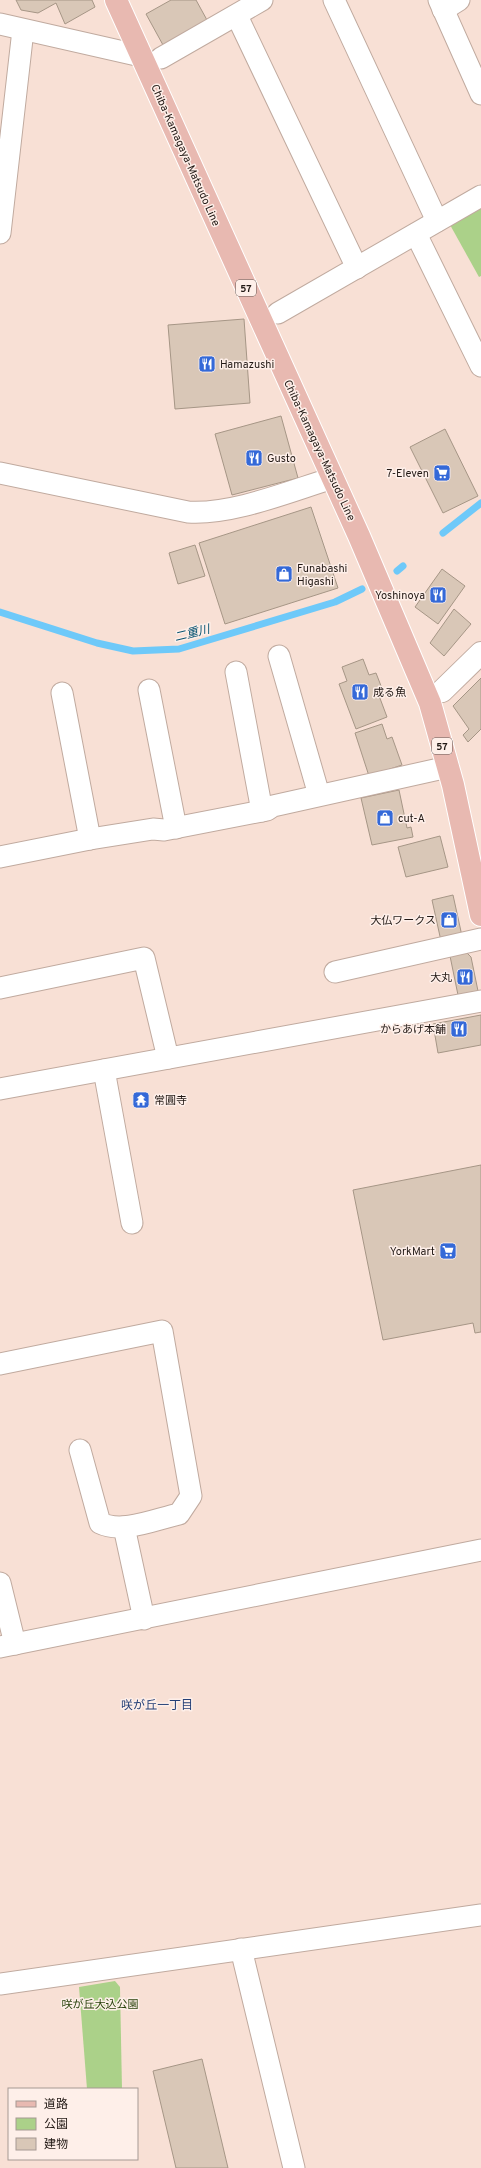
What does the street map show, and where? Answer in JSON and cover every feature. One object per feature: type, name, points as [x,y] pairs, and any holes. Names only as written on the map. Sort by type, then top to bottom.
[{"type":"main road","name":"Chiba-Kamagaya-Matsudo Line","points":[[116,0],[151,57],[430,703],[448,767],[481,915]]},
{"type":"street","points":[[0,24],[151,57],[236,16],[262,0]]},
{"type":"street","points":[[334,0],[437,221]]},
{"type":"street","points":[[447,3],[481,94]]},
{"type":"street","points":[[236,16],[357,268]]},
{"type":"street","points":[[0,233],[23,30]]},
{"type":"street","points":[[278,313],[481,196]]},
{"type":"street","points":[[416,234],[481,366]]},
{"type":"street","points":[[0,473],[188,512],[206,513],[249,503],[333,478]]},
{"type":"street","points":[[442,691],[481,653]]},
{"type":"street","points":[[279,656],[319,795]]},
{"type":"street","points":[[236,672],[262,811]]},
{"type":"street","points":[[149,690],[176,828]]},
{"type":"street","points":[[62,693],[90,839]]},
{"type":"street","points":[[0,857],[90,839],[153,829],[176,828],[262,811],[273,806],[319,795],[448,767]]},
{"type":"street","points":[[336,972],[481,939]]},
{"type":"street","points":[[0,988],[144,958],[168,1058]]},
{"type":"street","points":[[0,1089],[481,1001]]},
{"type":"street","points":[[104,1070],[132,1223]]},
{"type":"street","points":[[0,1364],[162,1331],[191,1496],[179,1514],[124,1527],[105,1526],[100,1523],[80,1450]]},
{"type":"street","points":[[124,1527],[144,1619]]},
{"type":"street","points":[[0,1583],[8,1645],[144,1619],[481,1550]]},
{"type":"street","points":[[0,1984],[481,1915]]},
{"type":"street","points":[[241,1949],[294,2168]]},
{"type":"green space","points":[[481,204],[481,276],[479,277],[449,223]]},
{"type":"green space","name":"咲が丘大込公園","points":[[115,1981],[120,1987],[122,2088],[87,2088],[79,1987]]},
{"type":"building","points":[[16,0],[92,0],[95,7],[65,24],[56,3],[38,13],[21,10]]},
{"type":"building","points":[[171,0],[196,0],[207,20],[163,45],[146,14]]},
{"type":"building","points":[[244,319],[250,403],[175,409],[168,325]]},
{"type":"building","points":[[281,416],[298,478],[232,495],[215,434]]},
{"type":"building","points":[[445,429],[478,496],[443,513],[410,447]]},
{"type":"building","points":[[311,507],[338,588],[225,624],[199,543]]},
{"type":"building","points":[[195,545],[205,576],[178,584],[169,553]]},
{"type":"building","points":[[442,569],[465,586],[438,624],[415,607]]},
{"type":"building","points":[[454,609],[471,624],[444,656],[430,643]]},
{"type":"building","points":[[363,659],[369,675],[376,673],[383,691],[378,693],[387,717],[356,729],[339,684],[347,681],[342,667]]},
{"type":"building","points":[[481,678],[481,729],[468,742],[463,735],[469,729],[453,706]]},
{"type":"building","points":[[382,724],[387,739],[392,737],[402,765],[369,776],[355,733]]},
{"type":"building","points":[[399,790],[407,828],[411,827],[413,837],[372,845],[361,798]]},
{"type":"building","points":[[440,836],[448,867],[406,877],[398,847]]},
{"type":"building","points":[[453,895],[462,936],[441,941],[432,900]]},
{"type":"building","points":[[466,952],[471,957],[478,991],[458,995],[450,956]]},
{"type":"building","points":[[481,1015],[481,1045],[438,1053],[433,1024]]},
{"type":"building","points":[[481,1165],[481,1332],[475,1333],[473,1323],[383,1340],[353,1190]]},
{"type":"building","points":[[202,2059],[228,2168],[176,2168],[153,2071]]},
{"type":"waterway","name":"二重川","points":[[443,533],[481,503]]},
{"type":"waterway","name":"二重川","points":[[397,571],[403,566]]},
{"type":"waterway","name":"二重川","points":[[0,612],[97,643],[133,651],[179,649],[335,602],[362,589]]},
{"type":"place","name":"Hamazushi","points":[[207,364]]},
{"type":"place","name":"Gusto","points":[[254,458]]},
{"type":"place","name":"7-Eleven","points":[[442,473]]},
{"type":"place","name":"Funabashi Higashi","points":[[284,574]]},
{"type":"place","name":"Yoshinoya","points":[[438,595]]},
{"type":"place","name":"成る魚","points":[[360,692]]},
{"type":"place","name":"cut-A","points":[[385,818]]},
{"type":"place","name":"大仏ワークス","points":[[449,920]]},
{"type":"place","name":"大丸","points":[[465,977]]},
{"type":"place","name":"からあげ本舗","points":[[459,1029]]},
{"type":"place","name":"常圓寺","points":[[141,1100]]},
{"type":"place","name":"YorkMart","points":[[448,1251]]},
{"type":"district","name":"咲が丘一丁目","points":[[157,1705]]}]
